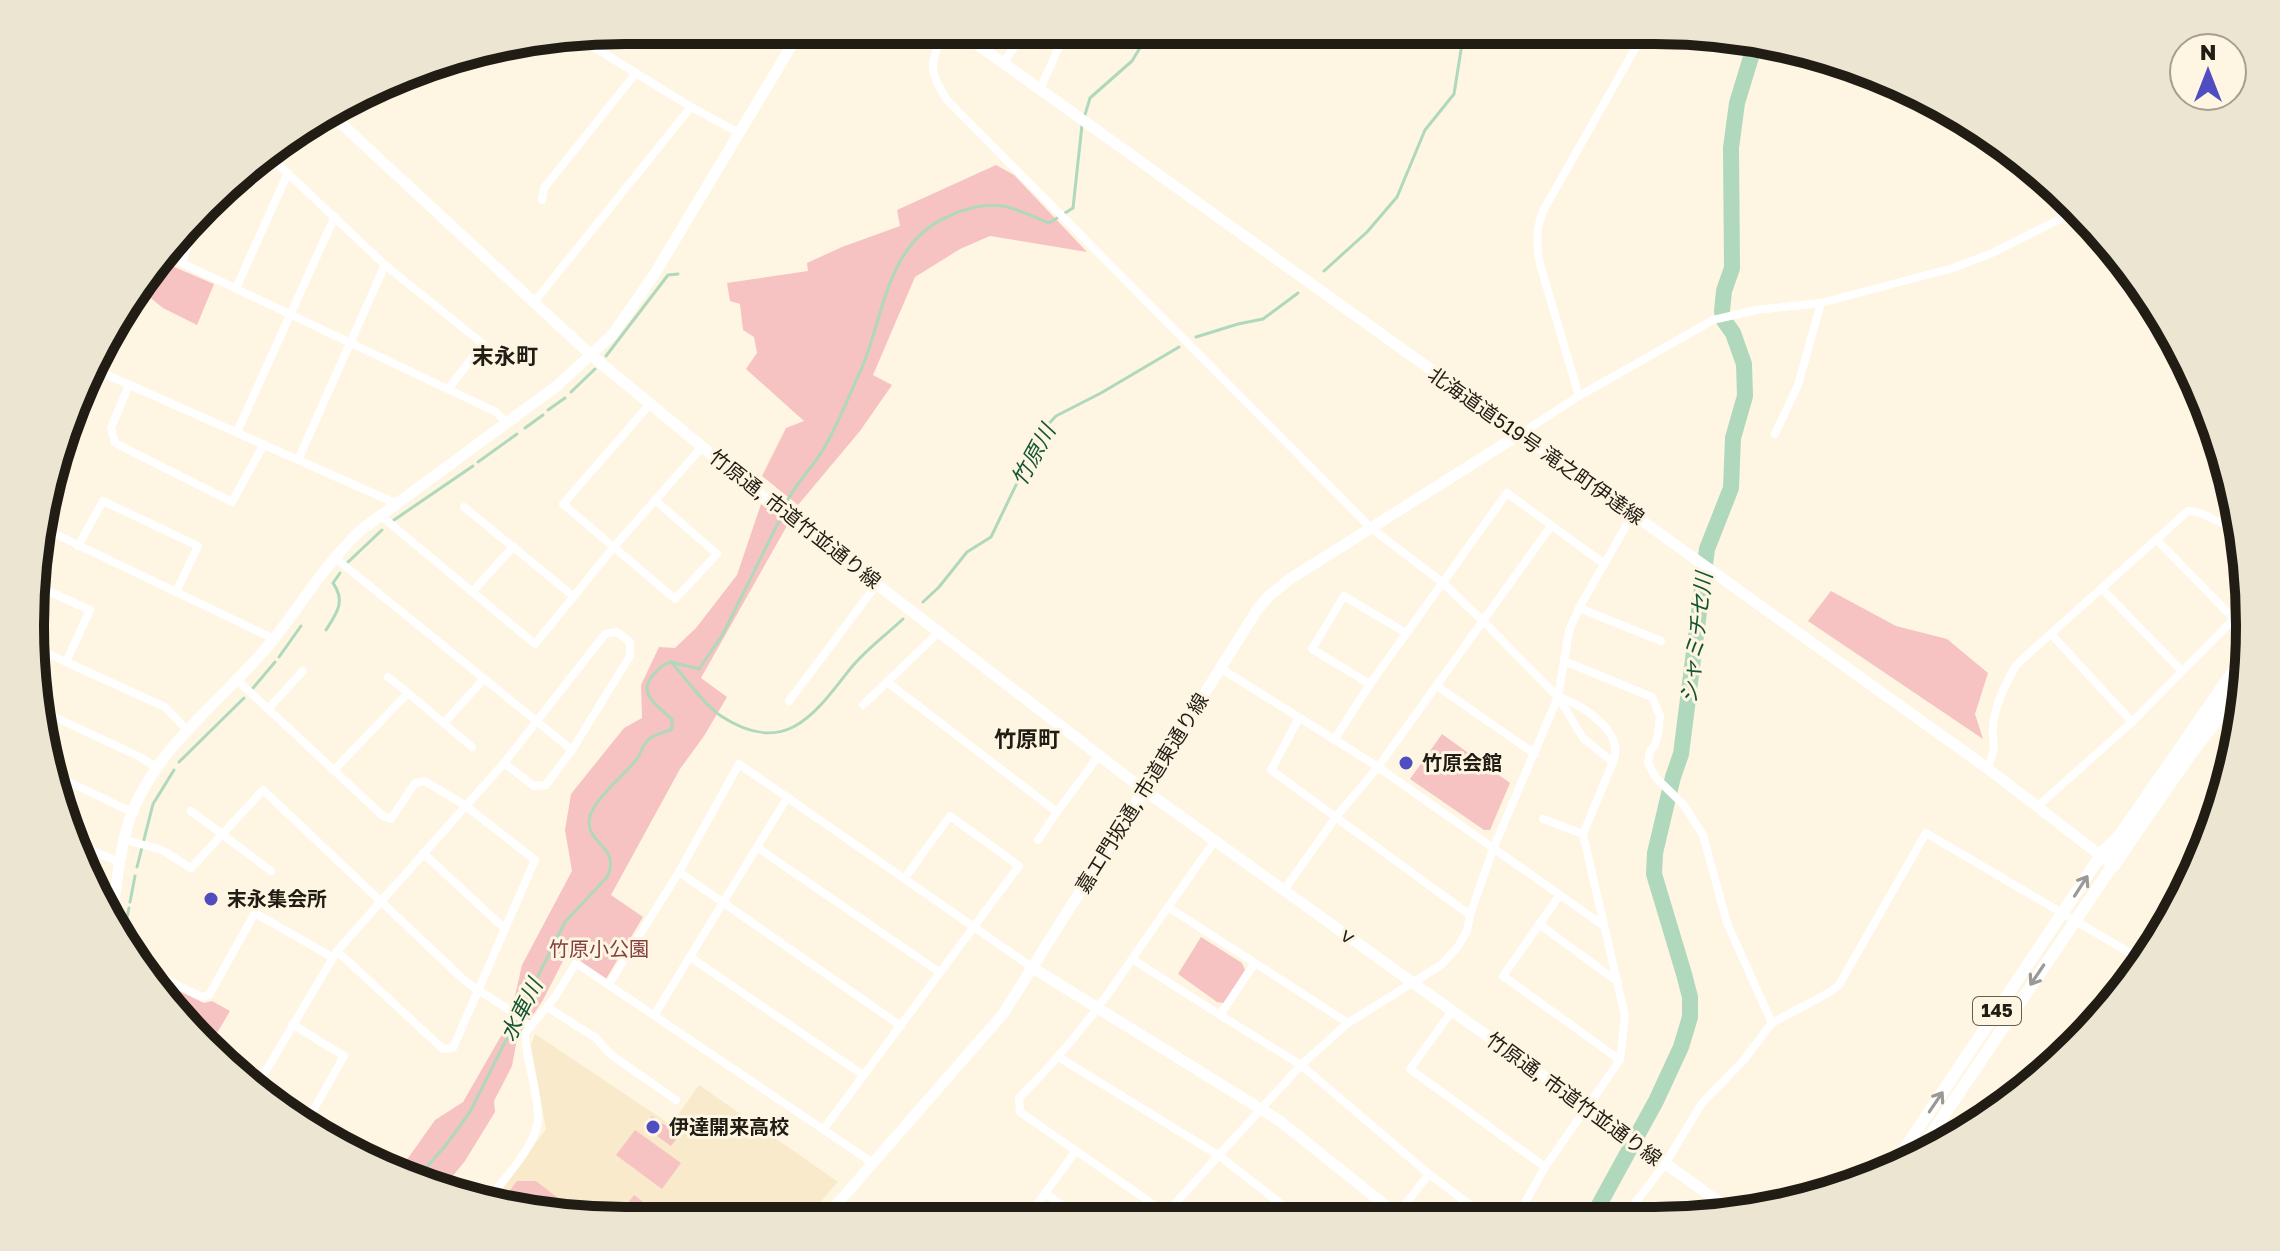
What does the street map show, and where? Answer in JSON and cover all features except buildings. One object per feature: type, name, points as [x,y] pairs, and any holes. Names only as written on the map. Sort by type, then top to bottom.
[{"type":"highway","points":[[2107,860],[2234,672]]},
{"type":"highway","points":[[2107,860],[2231,700]]},
{"type":"main road","name":"145","points":[[1904,1151],[2107,860]]},
{"type":"main road","name":"145","points":[[1927,1139],[2068,917]]},
{"type":"street","points":[[114,901],[132,812],[156,767],[187,730],[238,681],[274,639],[334,557],[361,530],[507,423],[592,356],[613,334],[648,285],[793,44]]},
{"type":"street","points":[[939,44],[932,61],[936,83],[947,100],[1371,528],[1443,583],[1483,621],[1558,697],[1583,738],[1613,762]]},
{"type":"street","name":"北海道道519号 滝之町伊達線","points":[[977,44],[1976,760],[2107,860]]},
{"type":"street","points":[[1003,63],[1017,44]]},
{"type":"street","points":[[1040,89],[1060,44]]},
{"type":"street","points":[[1579,396],[1540,264],[1537,228],[1543,211],[1638,44]]},
{"type":"street","points":[[590,45],[739,133]]},
{"type":"street","points":[[542,200],[544,188],[636,73]]},
{"type":"street","points":[[535,301],[691,107]]},
{"type":"street","name":"竹原通, 市道竹並通り線","points":[[338,120],[592,356],[702,447],[1144,790],[1284,890]]},
{"type":"street","points":[[275,162],[385,265],[483,344],[448,389]]},
{"type":"street","points":[[236,288],[288,173]]},
{"type":"street","points":[[1520,434],[1579,396],[1713,320],[1735,314],[1821,303],[1953,268],[1990,254],[2067,215]]},
{"type":"street","points":[[237,432],[335,216]]},
{"type":"street","points":[[190,240],[182,263],[496,412],[507,423]]},
{"type":"street","points":[[298,460],[385,265]]},
{"type":"street","points":[[1775,434],[1798,385],[1821,303]]},
{"type":"street","points":[[102,373],[395,503]]},
{"type":"street","points":[[129,385],[111,428],[115,443],[232,502],[264,444]]},
{"type":"street","points":[[650,404],[563,504],[675,599],[717,554],[655,500]]},
{"type":"street","name":"嘉エ門坂通, 市道東通り線","points":[[834,1207],[1003,1014],[1220,668],[1269,596],[1290,579],[1520,434]]},
{"type":"street","points":[[380,515],[535,644],[613,548],[702,447]]},
{"type":"street","points":[[1334,740],[1370,684],[1507,493],[1603,563]]},
{"type":"street","points":[[78,546],[103,501],[198,546],[176,592]]},
{"type":"street","points":[[464,507],[573,596]]},
{"type":"street","points":[[1987,768],[1994,755],[1993,720],[2016,665],[2188,511],[2198,511],[2227,526]]},
{"type":"street","points":[[1175,1207],[1301,1065],[1348,1023],[1441,965],[1457,948],[1467,931],[1493,849],[1558,697],[1569,631],[1603,563],[1633,514]]},
{"type":"street","points":[[1284,890],[1336,817],[1378,767],[1551,526]]},
{"type":"street","points":[[52,532],[274,639]]},
{"type":"street","points":[[2038,806],[2132,722],[2234,619],[2157,540]]},
{"type":"street","points":[[472,592],[514,546]]},
{"type":"street","points":[[334,557],[572,750]]},
{"type":"street","points":[[789,701],[877,584]]},
{"type":"street","points":[[45,590],[90,610],[66,662]]},
{"type":"street","points":[[2103,590],[2182,671]]},
{"type":"street","points":[[1370,684],[1312,649],[1344,596],[1406,633]]},
{"type":"street","points":[[1579,608],[1661,641]]},
{"type":"street","points":[[863,705],[940,631]]},
{"type":"street","points":[[261,1078],[335,954],[504,763],[605,634],[617,632],[630,642],[630,656],[572,750],[546,785],[534,786],[504,763]]},
{"type":"street","points":[[2052,635],[2132,722]]},
{"type":"street","points":[[45,652],[165,707],[187,730]]},
{"type":"street","points":[[1564,661],[1652,697],[1660,716],[1658,735],[1648,763],[1656,778],[1683,804],[1703,835],[1727,923],[1772,1023]]},
{"type":"street","points":[[1220,668],[1378,767],[1604,927]]},
{"type":"street","points":[[268,709],[303,671]]},
{"type":"street","points":[[388,677],[472,747]]},
{"type":"street","points":[[444,723],[483,680]]},
{"type":"street","points":[[163,978],[202,997],[209,995],[255,913],[335,954],[443,1049],[453,1048],[535,860],[466,806],[425,781],[415,783],[391,819],[383,816],[238,681]]},
{"type":"street","points":[[887,682],[1057,812]]},
{"type":"street","points":[[1437,686],[1535,754]]},
{"type":"street","points":[[334,770],[408,693]]},
{"type":"street","points":[[1523,1207],[1545,1167],[1620,1060],[1625,1016],[1583,834],[1617,754],[1599,721],[1577,704],[1558,697]]},
{"type":"street","points":[[51,715],[156,767]]},
{"type":"street","points":[[1299,718],[1271,770],[1470,915]]},
{"type":"street","points":[[1038,840],[1099,755]]},
{"type":"street","points":[[609,984],[679,872],[739,764],[1033,968],[1280,1121],[1387,1207]]},
{"type":"street","points":[[65,780],[132,812]]},
{"type":"street","points":[[126,840],[162,850],[191,868],[263,790],[478,992],[519,1015],[531,1027]]},
{"type":"street","points":[[655,1014],[787,798]]},
{"type":"street","points":[[191,811],[271,871]]},
{"type":"street","points":[[823,1130],[1019,866],[950,816],[904,879]]},
{"type":"street","points":[[1543,819],[1583,834]]},
{"type":"street","points":[[1632,1207],[1665,1164],[1702,1103],[1743,1061],[1772,1023],[1839,985],[1926,833],[2134,955]]},
{"type":"street","points":[[1154,1207],[1020,1112],[1019,1098],[1060,1058],[1100,1008],[1214,842]]},
{"type":"street","points":[[758,848],[939,972]]},
{"type":"street","points":[[88,849],[121,863]]},
{"type":"street","points":[[423,853],[505,929]]},
{"type":"street","points":[[679,872],[901,1026]]},
{"type":"street","name":"ｖ","points":[[1284,890],[1412,982]]},
{"type":"street","points":[[1559,896],[1503,976],[1620,1060]]},
{"type":"street","points":[[1168,907],[1348,1023]]},
{"type":"street","points":[[1539,924],[1618,982]]},
{"type":"street","points":[[690,957],[863,1075]]},
{"type":"street","points":[[1132,959],[1301,1065],[1429,1174],[1473,1207]]},
{"type":"street","points":[[494,1192],[537,1130],[538,1117],[525,1033],[547,1007],[576,963],[873,1163]]},
{"type":"street","points":[[1220,1015],[1255,963]]},
{"type":"street","name":"竹原通, 市道竹並通り線","points":[[1412,982],[1720,1203]]},
{"type":"street","points":[[171,987],[173,983]]},
{"type":"street","points":[[547,1007],[596,1038],[610,1054],[676,1100]]},
{"type":"street","points":[[1452,1011],[1410,1069],[1545,1167]]},
{"type":"street","points":[[292,1024],[344,1056],[311,1114]]},
{"type":"street","points":[[1060,1058],[1218,1155],[1285,1207]]},
{"type":"street","points":[[1035,1207],[1075,1152]]},
{"type":"street","points":[[1405,1207],[1429,1174]]},
{"type":"street","points":[[1045,1193],[1065,1207]]},
{"type":"shaded area","name":"伊達開来高校","points":[[535,1034],[671,1125],[699,1085],[838,1182],[816,1207],[587,1206],[499,1193],[546,1129],[531,1045]]},
{"type":"green space","points":[[996,165],[1014,175],[1087,252],[990,236],[960,249],[915,277],[873,375],[892,385],[860,431],[798,505],[762,476],[786,428],[804,421],[746,369],[757,353],[754,337],[743,330],[740,304],[730,301],[727,283],[808,271],[807,263],[900,226],[897,210]]},
{"type":"green space","points":[[174,259],[172,266],[214,284],[197,325],[163,308],[147,295]]},
{"type":"green space","name":"竹原小公園","points":[[761,504],[788,524],[701,678],[727,697],[680,769],[611,895],[643,917],[606,979],[568,956],[563,961],[543,1000],[517,1039],[512,1066],[494,1101],[495,1112],[450,1179],[404,1163],[435,1120],[463,1102],[509,1022],[522,965],[572,871],[565,830],[571,794],[624,728],[642,718],[641,685],[659,647],[675,648],[696,628],[737,575]]},
{"type":"green space","points":[[1831,591],[1896,626],[1947,639],[1988,673],[1975,714],[1983,739],[1808,621]]},
{"type":"green space","points":[[1442,734],[1510,783],[1490,830],[1484,830],[1410,779]]},
{"type":"green space","points":[[1201,937],[1242,963],[1245,970],[1224,1003],[1217,1002],[1178,974]]},
{"type":"green space","points":[[174,991],[204,1003],[212,1001],[230,1011],[214,1037],[188,1009]]},
{"type":"green space","points":[[652,1116],[679,1135],[671,1146],[644,1127]]},
{"type":"green space","points":[[635,1130],[681,1163],[662,1189],[616,1155]]},
{"type":"green space","points":[[517,1181],[536,1181],[565,1204],[550,1202],[507,1195]]},
{"type":"green space","points":[[634,1195],[650,1207],[626,1207]]},
{"type":"waterway","points":[[1084,118],[1090,98],[1132,61],[1142,44]]},
{"type":"waterway","name":"竹原川","points":[[1324,271],[1367,232],[1397,197],[1425,130],[1454,94],[1462,44]]},
{"type":"waterway","name":"シャミチセ川","points":[[1598,1207],[1656,1101],[1681,1047],[1690,1017],[1690,997],[1654,874],[1655,853],[1681,754],[1707,549],[1731,488],[1733,438],[1745,396],[1744,364],[1722,311],[1724,291],[1732,268],[1731,148],[1737,103],[1752,53]]},
{"type":"waterway","points":[[786,503],[821,453],[837,423],[861,370],[890,282],[912,244],[928,228],[975,207],[1003,206],[1049,223],[1073,208],[1082,125]]},
{"type":"waterway","points":[[606,356],[668,275],[678,274]]},
{"type":"waterway","name":"竹原川","points":[[1196,337],[1263,319],[1298,293]]},
{"type":"waterway","name":"竹原川","points":[[923,602],[967,552],[991,537],[1042,431],[1056,416],[1179,347]]},
{"type":"waterway","points":[[571,392],[595,369]]},
{"type":"waterway","points":[[548,410],[565,398]]},
{"type":"waterway","points":[[525,428],[543,415]]},
{"type":"waterway","points":[[478,462],[517,434]]},
{"type":"waterway","points":[[394,520],[473,466]]},
{"type":"waterway","points":[[671,662],[699,669],[723,634],[781,517]]},
{"type":"waterway","points":[[347,563],[382,530]]},
{"type":"waterway","points":[[326,630],[338,607],[339,596],[333,583],[340,573]]},
{"type":"waterway","name":"竹原川","points":[[671,662],[701,698],[721,716],[743,728],[763,733],[780,732],[810,716],[862,655],[903,619]]},
{"type":"waterway","points":[[279,657],[301,626]]},
{"type":"waterway","points":[[253,688],[275,662]]},
{"type":"waterway","name":"水車川","points":[[424,1170],[470,1112],[565,922],[607,877],[610,860],[594,837],[589,823],[590,815],[600,798],[636,760],[647,741],[672,729],[672,719],[650,698],[647,686],[655,673],[671,662]]},
{"type":"waterway","points":[[179,762],[244,698]]},
{"type":"waterway","points":[[137,867],[153,804],[174,770]]},
{"type":"waterway","points":[[130,902],[135,876]]},
{"type":"waterway","points":[[126,923],[129,908]]},
{"type":"place","name":"竹原会館","points":[[1406,763]]},
{"type":"place","name":"末永集会所","points":[[211,899]]},
{"type":"place","name":"伊達開来高校","points":[[653,1127]]},
{"type":"district","name":"末永町","points":[[505,356]]},
{"type":"district","name":"竹原町","points":[[1027,739]]}]
